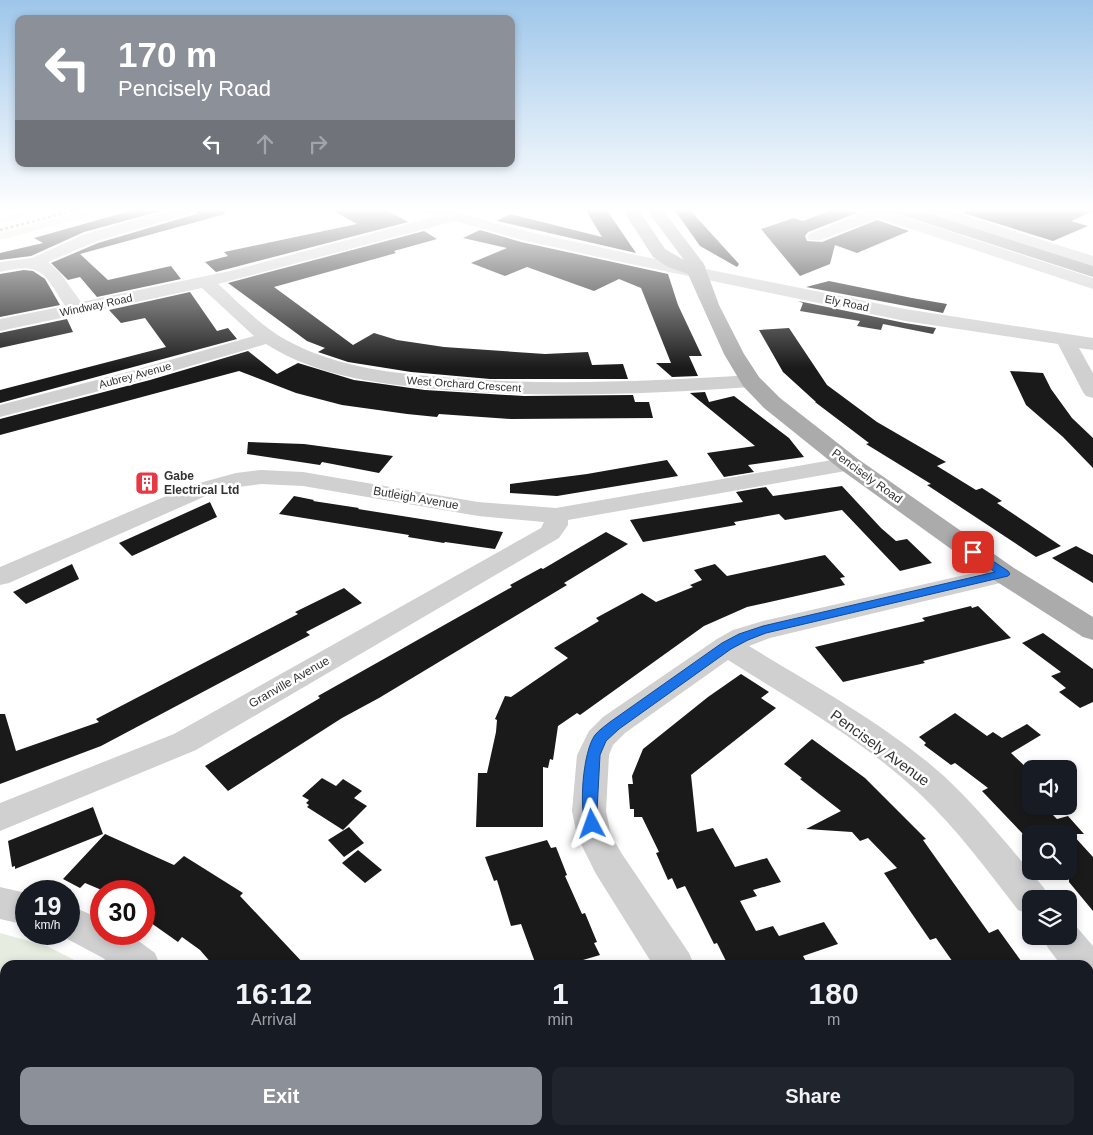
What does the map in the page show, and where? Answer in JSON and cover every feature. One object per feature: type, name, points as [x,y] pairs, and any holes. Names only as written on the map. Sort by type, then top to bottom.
[{"type":"highway","points":[[1062,262],[1093,272]]},
{"type":"main road","points":[[672,262],[696,272]]},
{"type":"main road","name":"Pencisely Road","points":[[693,262],[696,272],[734,354],[751,381],[772,402],[849,464],[1004,574],[1093,630]]},
{"type":"street","points":[[0,267],[25,262],[43,266],[62,288],[76,309]]},
{"type":"street","name":"Windway Road","points":[[0,325],[206,282],[281,262]]},
{"type":"street","name":"Ely Road","points":[[647,262],[905,315],[1093,344]]},
{"type":"street","points":[[1026,262],[1093,284]]},
{"type":"street","name":"West Orchard Crescent","points":[[206,282],[270,337],[304,355],[357,371],[410,380],[457,385],[588,389],[751,381]]},
{"type":"street","name":"Aubrey Avenue","points":[[0,411],[150,372],[270,337]]},
{"type":"street","points":[[1065,340],[1093,392]]},
{"type":"street","name":"Butleigh Avenue","points":[[0,577],[200,490],[218,484],[253,478],[284,477],[303,479],[511,514],[556,515],[849,464]]},
{"type":"street","name":"Granville Avenue","points":[[0,817],[185,742],[550,533],[556,524],[556,515]]},
{"type":"street","points":[[672,960],[609,864],[594,836],[589,811],[593,755],[600,739],[614,725],[726,646],[743,637],[763,630],[1004,574]]},
{"type":"street","name":"Pencisely Avenue","points":[[726,646],[861,730],[916,771],[964,817],[1024,890]]},
{"type":"street","points":[[0,903],[15,906]]},
{"type":"street","points":[[80,927],[116,946],[134,960]]},
{"type":"street","points":[[1068,945],[1080,960]]},
{"type":"shaded area","points":[[0,933],[15,937],[15,945],[43,945],[74,960],[0,960]]},
{"type":"building","points":[[89,262],[108,280],[171,266],[181,279],[97,297],[80,277],[68,280],[51,263]]},
{"type":"building","points":[[205,262],[255,262],[216,272]]},
{"type":"building","points":[[307,262],[364,262],[274,287],[353,345],[374,333],[397,340],[444,347],[545,354],[588,352],[592,365],[623,364],[628,379],[490,379],[411,372],[348,362],[318,352],[325,348],[307,341],[228,283]]},
{"type":"building","points":[[613,262],[668,274],[678,305],[702,356],[689,356],[698,376],[672,377],[656,363],[671,363],[641,288],[619,279],[594,291],[527,267],[505,276],[471,263]]},
{"type":"building","points":[[728,262],[737,262],[739,264],[737,267]]},
{"type":"building","points":[[788,262],[831,262],[830,264],[800,276]]},
{"type":"building","points":[[24,270],[33,271],[45,279],[60,305],[0,317],[0,274]]},
{"type":"building","points":[[829,281],[947,304],[943,313],[806,287]]},
{"type":"building","points":[[190,292],[217,331],[228,328],[237,339],[0,403],[0,390],[166,347],[145,318],[121,323],[109,310]]},
{"type":"building","points":[[798,301],[936,328],[933,334],[883,324],[881,330],[857,326],[860,321],[800,311],[803,303]]},
{"type":"building","points":[[67,319],[73,332],[0,348],[0,333]]},
{"type":"building","points":[[789,328],[827,385],[877,422],[946,462],[937,466],[976,490],[982,488],[1002,501],[997,503],[1061,546],[1036,557],[927,485],[931,484],[866,444],[869,443],[815,402],[783,372],[759,330]]},
{"type":"building","points":[[248,351],[277,374],[298,363],[354,380],[425,390],[524,396],[633,395],[635,402],[649,402],[653,418],[511,419],[439,414],[437,417],[407,414],[342,405],[296,393],[239,371],[0,435],[0,419],[150,380]]},
{"type":"building","points":[[1010,371],[1043,373],[1051,389],[1072,418],[1093,438],[1093,468],[1063,437],[1026,405]]},
{"type":"building","points":[[705,392],[709,402],[734,396],[789,438],[804,457],[748,465],[754,472],[724,477],[707,453],[755,446],[690,393]]},
{"type":"building","points":[[248,442],[304,444],[393,456],[379,473],[322,462],[320,465],[247,454]]},
{"type":"building","points":[[667,460],[678,476],[557,496],[510,493],[510,484],[587,474]]},
{"type":"building","points":[[842,486],[881,528],[896,541],[907,539],[932,563],[900,571],[842,510],[785,520],[779,514],[734,522],[736,525],[643,542],[630,520],[743,502],[736,492],[766,487],[773,496]]},
{"type":"building","points":[[294,496],[358,509],[503,532],[495,549],[444,543],[408,537],[409,535],[279,514]]},
{"type":"building","points":[[210,502],[217,517],[132,556],[119,543]]},
{"type":"building","points":[[606,532],[628,544],[564,583],[567,585],[379,698],[342,718],[228,791],[205,766],[320,698],[318,696]]},
{"type":"building","points":[[1076,546],[1093,555],[1093,583],[1052,558]]},
{"type":"building","points":[[825,555],[845,577],[840,578],[845,585],[747,607],[704,626],[580,715],[577,713],[558,726],[553,760],[550,759],[548,768],[543,767],[543,827],[476,827],[478,773],[487,773],[496,732],[497,720],[495,719],[505,696],[511,697],[568,658],[554,648],[599,621],[596,618],[642,593],[656,602],[693,587],[690,585],[702,580],[694,570],[715,564],[727,576]]},
{"type":"building","points":[[72,564],[79,579],[26,604],[13,592]]},
{"type":"building","points":[[344,588],[362,603],[306,632],[310,635],[101,746],[0,784],[0,714],[5,714],[16,751],[99,722],[96,719],[298,614],[295,612]]},
{"type":"building","points":[[971,606],[972,608],[978,606],[1011,638],[923,661],[925,663],[843,682],[815,647],[925,621],[922,618]]},
{"type":"building","points":[[1043,633],[1093,669],[1093,702],[1080,708],[1059,692],[1066,688],[1051,676],[1061,672],[1022,643]]},
{"type":"building","points":[[741,674],[769,692],[761,698],[776,708],[691,775],[697,832],[713,828],[735,867],[767,858],[781,882],[753,890],[757,896],[740,901],[756,931],[773,926],[779,936],[824,922],[838,944],[803,956],[805,960],[726,960],[717,943],[714,944],[685,886],[677,889],[672,878],[668,880],[656,853],[659,852],[642,817],[634,817],[634,809],[630,809],[628,784],[633,784],[632,776],[643,749],[708,697]]},
{"type":"building","points":[[955,713],[987,736],[993,732],[1002,738],[1027,724],[1041,735],[1011,753],[1022,763],[1022,815],[1053,815],[1057,819],[1068,816],[1076,825],[1022,825],[1022,833],[982,791],[988,788],[955,763],[951,765],[924,745],[926,743],[919,737]]},
{"type":"building","points":[[812,739],[865,778],[926,839],[923,840],[989,933],[998,929],[1020,960],[951,960],[936,938],[930,940],[884,873],[897,868],[868,838],[860,841],[852,832],[806,829],[841,811],[784,764]]},
{"type":"building","points":[[322,778],[336,786],[343,779],[362,791],[354,798],[367,806],[343,830],[307,807],[309,805],[306,803],[309,800],[302,796]]},
{"type":"building","points":[[93,807],[103,834],[15,869],[15,866],[12,867],[8,841]]},
{"type":"building","points":[[1077,826],[1084,834],[1077,834]]},
{"type":"building","points":[[349,827],[364,843],[344,857],[328,840]]},
{"type":"building","points":[[105,834],[174,865],[184,856],[243,893],[240,896],[300,960],[209,960],[200,950],[182,937],[178,942],[155,926],[155,880],[90,880],[90,885],[85,883],[80,888],[80,880],[63,879]]},
{"type":"building","points":[[1077,839],[1093,857],[1093,911],[1069,880],[1077,880]]},
{"type":"building","points":[[547,840],[551,848],[556,847],[567,875],[565,876],[582,914],[585,913],[597,942],[594,943],[600,955],[583,960],[534,960],[521,924],[511,926],[497,880],[494,881],[485,857]]},
{"type":"building","points":[[358,850],[382,870],[365,883],[342,863]]},
{"type":"place","name":"Gabe Electrical Ltd","points":[[147,483]]},
{"type":"route","points":[[592,824],[589,811],[593,755],[600,739],[614,725],[726,646],[743,637],[763,630],[1004,574],[973,552]]}]
